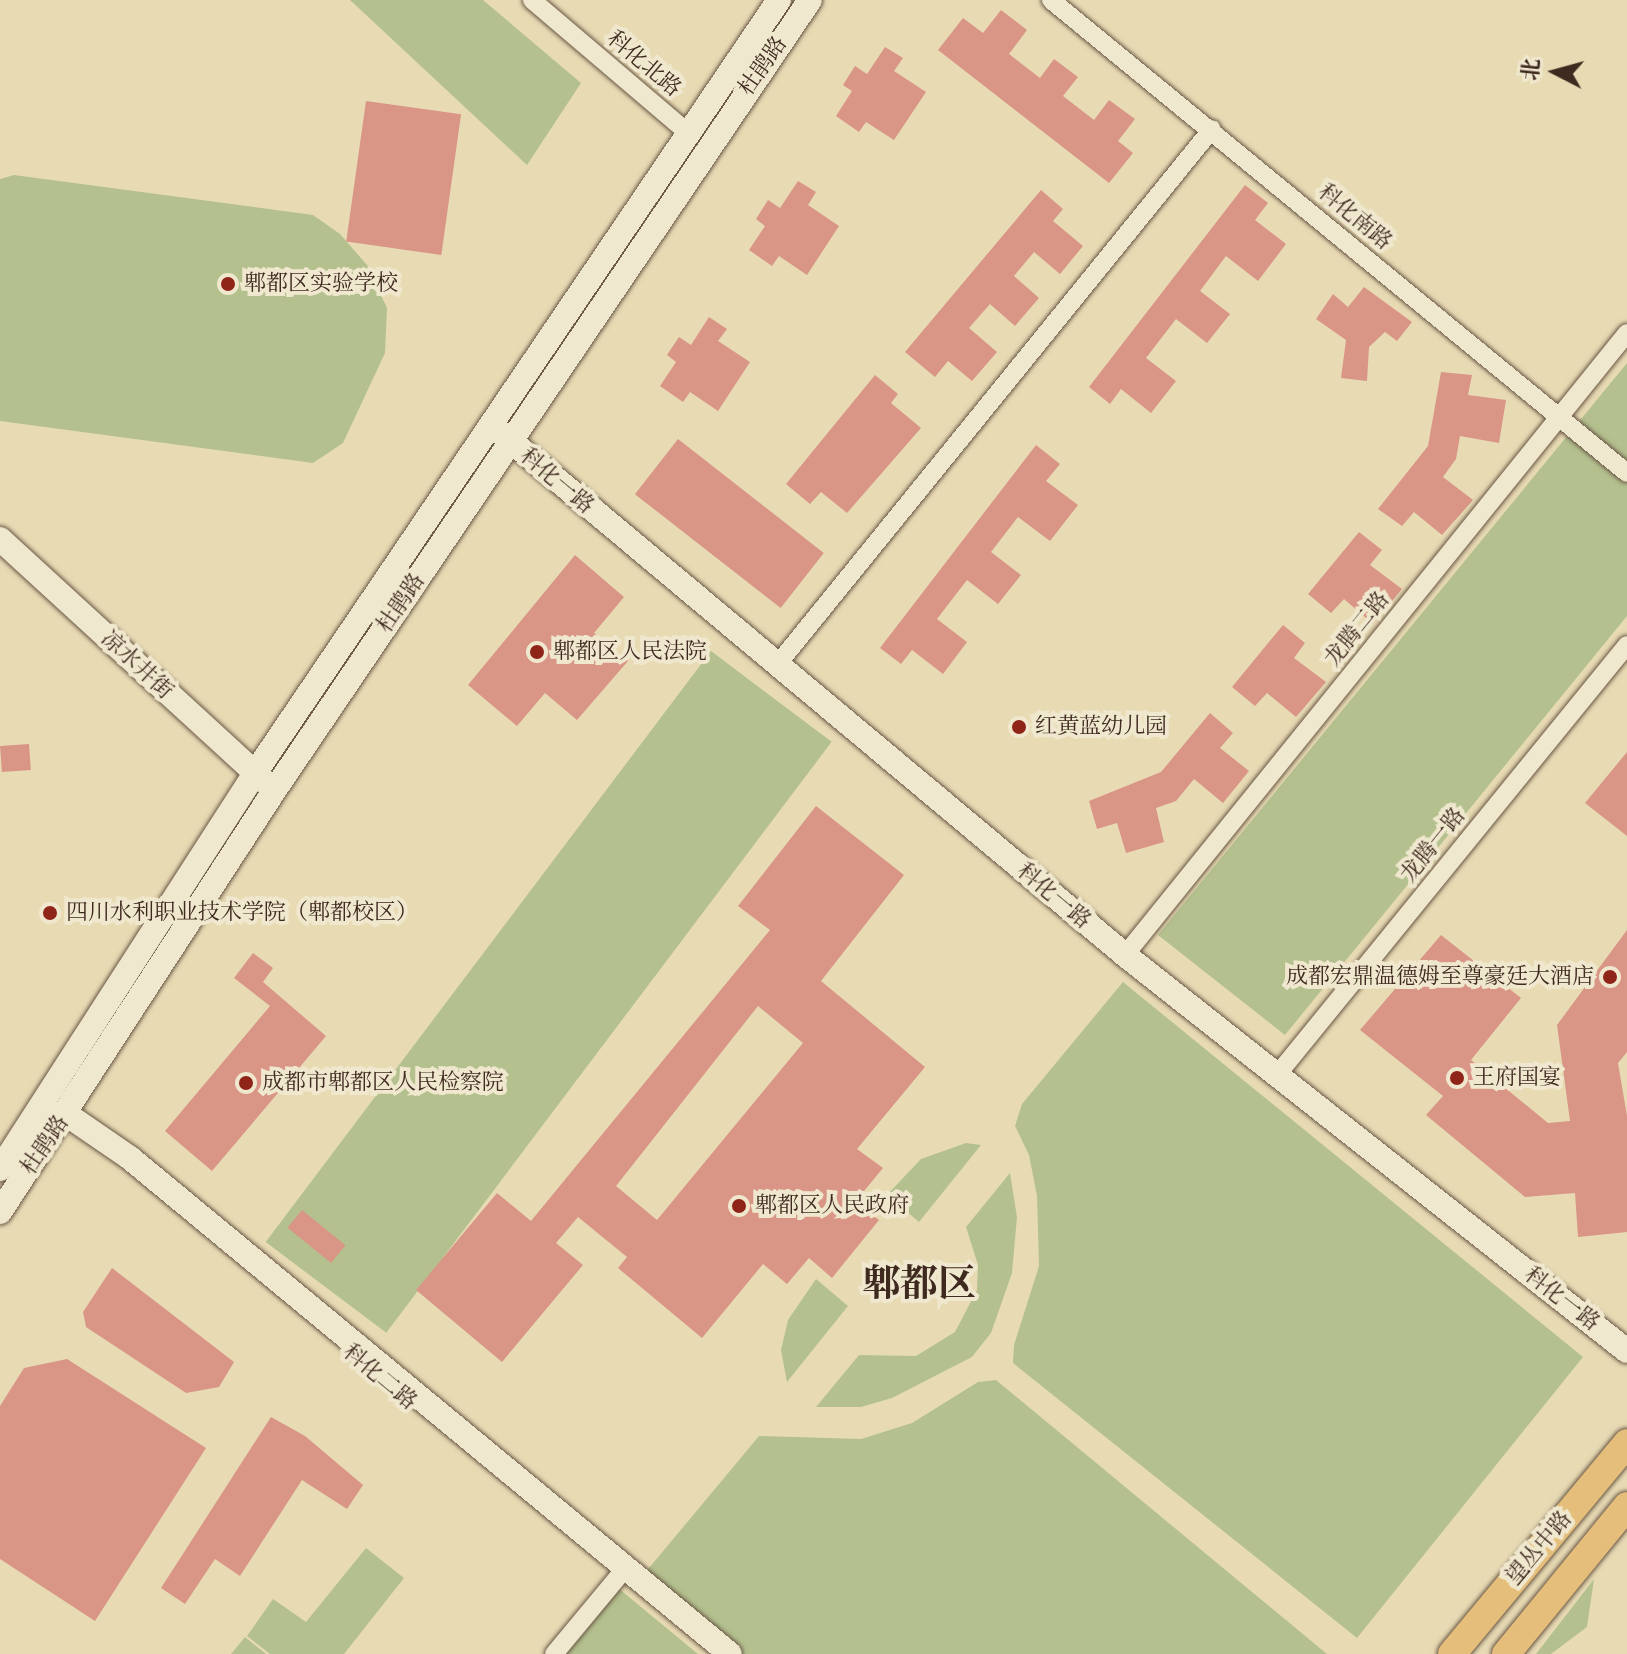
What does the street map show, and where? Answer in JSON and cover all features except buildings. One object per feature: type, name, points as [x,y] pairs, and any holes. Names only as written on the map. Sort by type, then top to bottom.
[{"type":"main road","name":"望丛中路","points":[[1452,1654],[1627,1443]]},
{"type":"main road","name":"望丛中路","points":[[1506,1654],[1627,1506]]},
{"type":"street","name":"科化北路","points":[[532,0],[687,132]]},
{"type":"street","name":"杜鹃路","points":[[0,1169],[54,1118],[274,791],[502,435],[687,132],[779,0]]},
{"type":"street","name":"杜鹃路","points":[[0,1212],[255,773],[502,435],[810,0]]},
{"type":"street","name":"科化南路","points":[[1051,0],[1212,129],[1627,473]]},
{"type":"street","points":[[777,665],[1212,129]]},
{"type":"street","name":"龙腾二路","points":[[1125,955],[1627,333]]},
{"type":"street","name":"科化一路","points":[[502,435],[1125,955],[1627,1351]]},
{"type":"street","name":"凉水井街","points":[[0,539],[274,791]]},
{"type":"street","name":"龙腾一路","points":[[1277,1075],[1627,645]]},
{"type":"street","points":[[54,1118],[130,1158],[730,1654]]},
{"type":"street","name":"科化二路","points":[[54,1118],[354,1355],[709,1654]]},
{"type":"street","points":[[554,1654],[618,1577]]},
{"type":"green space","points":[[350,0],[483,0],[581,83],[527,165]]},
{"type":"green space","points":[[14,175],[313,215],[340,234],[367,265],[387,308],[385,353],[343,443],[313,463],[0,421],[0,179]]},
{"type":"green space","points":[[1627,363],[1627,616],[1285,1035],[1158,935]]},
{"type":"green space","points":[[711,651],[832,742],[386,1333],[266,1242]]},
{"type":"green space","points":[[1123,982],[1583,1357],[1357,1638],[1013,1363],[1014,1345],[1039,1266],[1037,1196],[1029,1155],[1015,1126],[1022,1104]]},
{"type":"green space","points":[[966,1143],[981,1145],[919,1222],[887,1195],[921,1159]]},
{"type":"green space","points":[[1010,1173],[1017,1217],[1012,1273],[991,1333],[972,1357],[892,1398],[861,1407],[816,1407],[859,1355],[916,1356],[955,1332],[977,1290],[978,1265],[966,1227]]},
{"type":"green space","points":[[816,1279],[848,1306],[787,1382],[781,1350],[788,1320]]},
{"type":"green space","points":[[996,1380],[1327,1654],[742,1654],[644,1574],[759,1436],[861,1439],[912,1423],[978,1382]]},
{"type":"green space","points":[[366,1548],[404,1578],[344,1654],[270,1654],[247,1636],[273,1599],[306,1622]]},
{"type":"green space","points":[[1594,1579],[1587,1627],[1551,1654],[1536,1654]]},
{"type":"green space","points":[[618,1588],[698,1654],[564,1654]]},
{"type":"green space","points":[[245,1637],[266,1654],[231,1654]]},
{"type":"place","name":"郫都区实验学校","points":[[228,284]]},
{"type":"place","name":"郫都区人民法院","points":[[537,652]]},
{"type":"place","name":"红黄蓝幼儿园","points":[[1019,727]]},
{"type":"place","name":"四川水利职业技术学院（郫都校区）","points":[[50,913]]},
{"type":"place","name":"成都宏鼎温德姆至尊豪廷大酒店","points":[[1610,977]]},
{"type":"place","name":"王府国宴","points":[[1457,1078]]},
{"type":"place","name":"成都市郫都区人民检察院","points":[[246,1083]]},
{"type":"place","name":"郫都区人民政府","points":[[739,1206]]},
{"type":"district","name":"郫都区","points":[[919,1284]]}]
